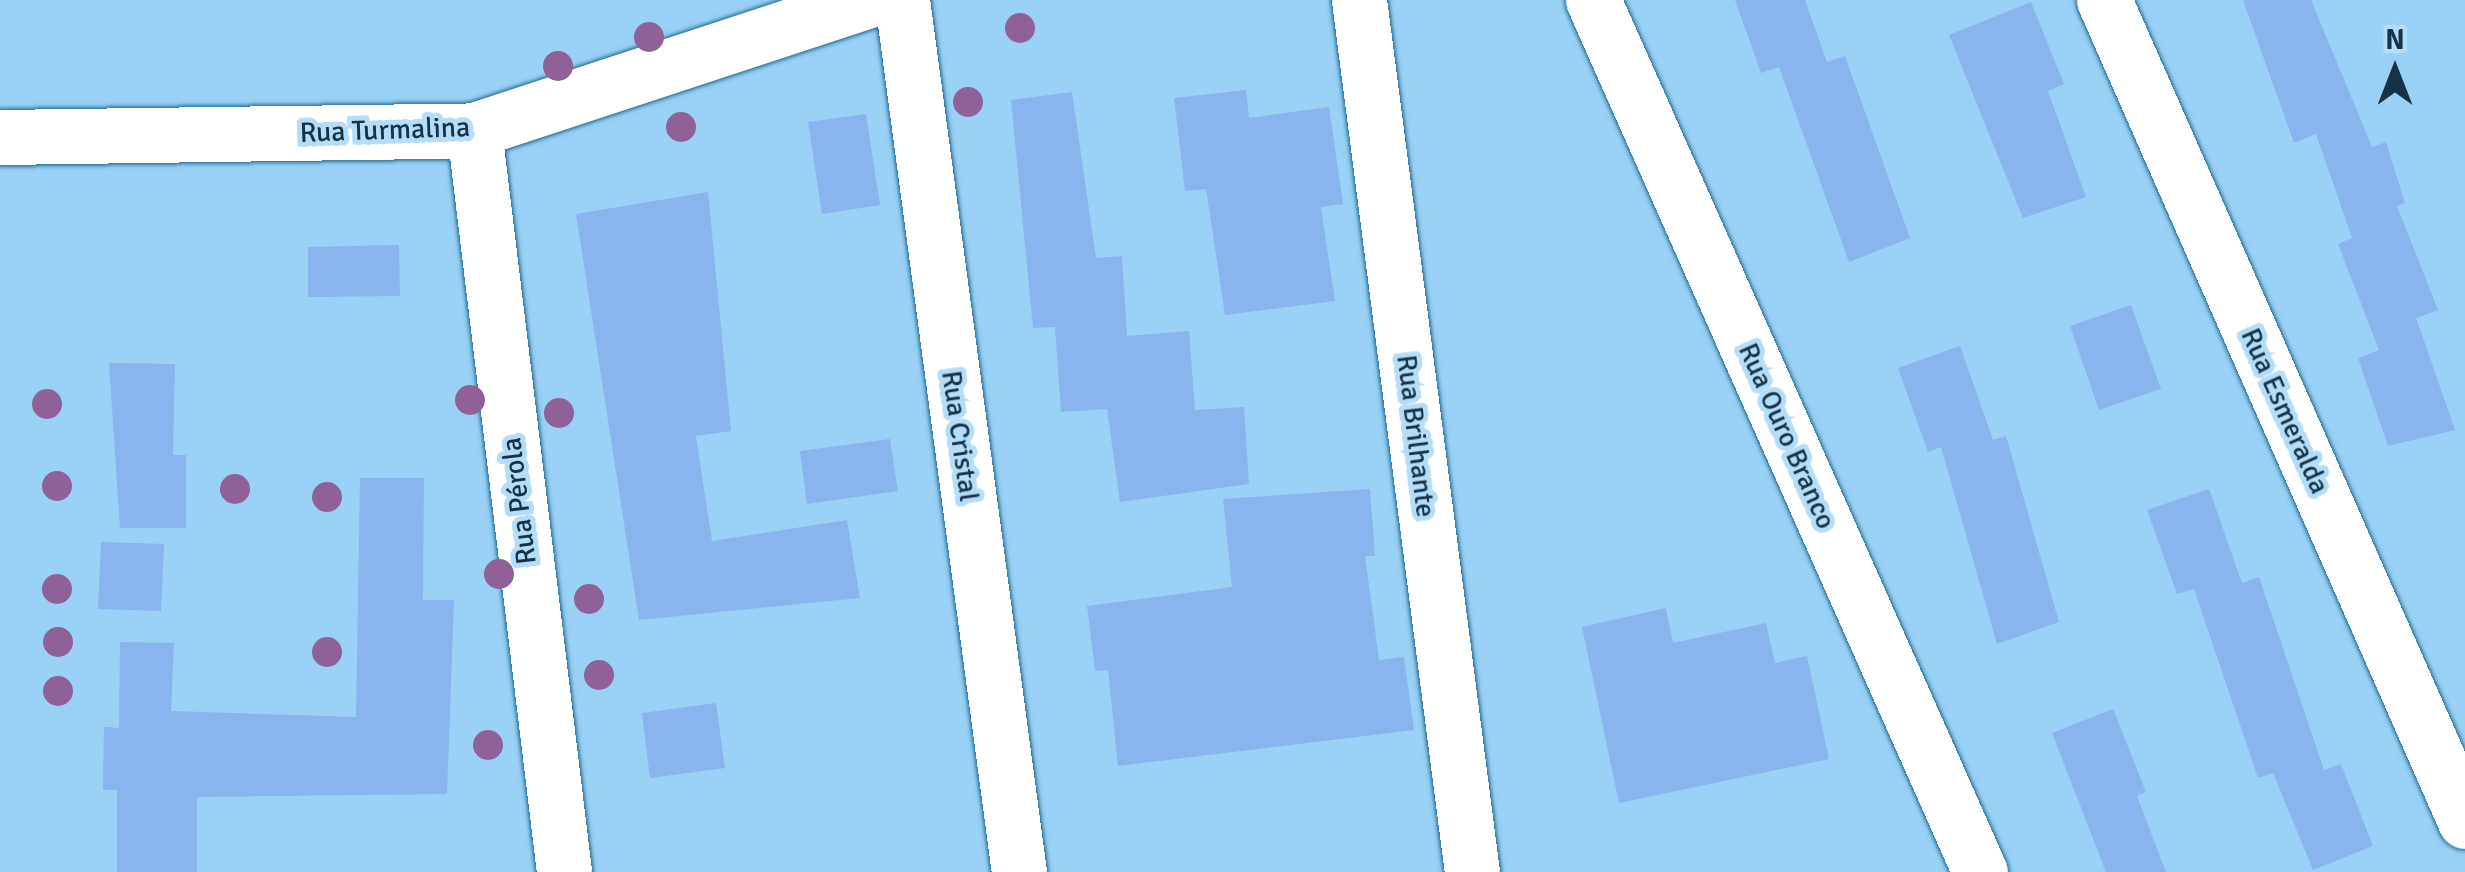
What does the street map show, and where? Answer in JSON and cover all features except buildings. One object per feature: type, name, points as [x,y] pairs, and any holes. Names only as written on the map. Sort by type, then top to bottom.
[{"type":"street","name":"Rua Turmalina","points":[[0,137],[474,130],[870,0]]},
{"type":"street","name":"Rua Cristal","points":[[902,0],[1019,872]]},
{"type":"street","name":"Rua Brilhante","points":[[1359,0],[1472,872]]},
{"type":"street","name":"Rua Ouro Branco","points":[[1593,0],[1980,872]]},
{"type":"street","name":"Rua Esmeralda","points":[[2104,0],[2465,821]]},
{"type":"street","name":"Rua Pérola","points":[[474,130],[564,872]]}]
